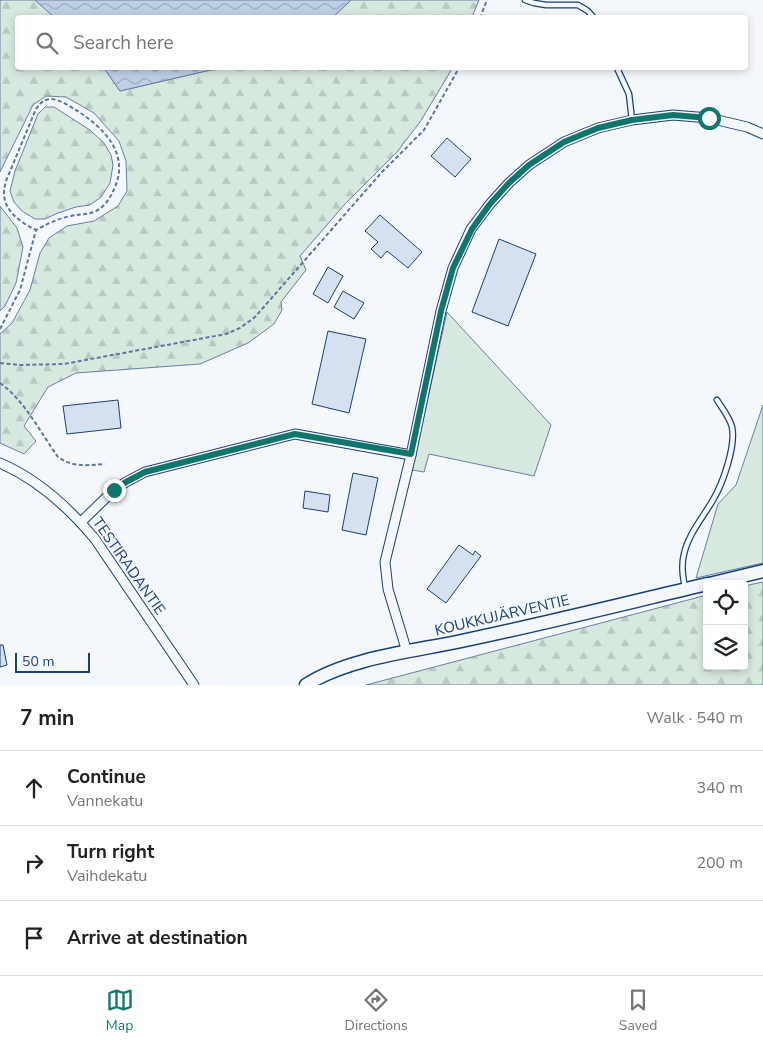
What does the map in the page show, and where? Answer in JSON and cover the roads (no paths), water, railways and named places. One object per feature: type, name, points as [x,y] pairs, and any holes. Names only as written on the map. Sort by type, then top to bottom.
[{"type":"street","points":[[407,652],[388,588],[385,562],[411,454],[441,311],[453,268],[472,229],[490,204],[529,165],[564,142],[598,128],[632,120],[673,115],[709,118],[746,127],[763,134]]},
{"type":"street","points":[[81,522],[114,490],[145,472],[295,434],[411,454]]},
{"type":"street","name":"TESTIRADANTIE","points":[[0,463],[51,495],[81,522],[95,539],[194,685]]},
{"type":"street","name":"KOUKKUJÄRVENTIE","points":[[725,580],[763,571]]},
{"type":"street","name":"KOUKKUJÄRVENTIE","points":[[306,685],[346,667],[407,652],[533,626],[703,585]]},
{"type":"lane","points":[[525,0],[546,5],[578,5],[591,15]]},
{"type":"lane","points":[[618,70],[629,94],[632,120]]},
{"type":"lane","points":[[685,589],[682,572],[684,553],[691,536],[714,498],[727,467],[733,442],[732,426],[717,400]]},
{"type":"water","points":[[35,0],[351,0],[335,15],[52,15]]},
{"type":"water","points":[[105,70],[210,70],[120,91]]}]
